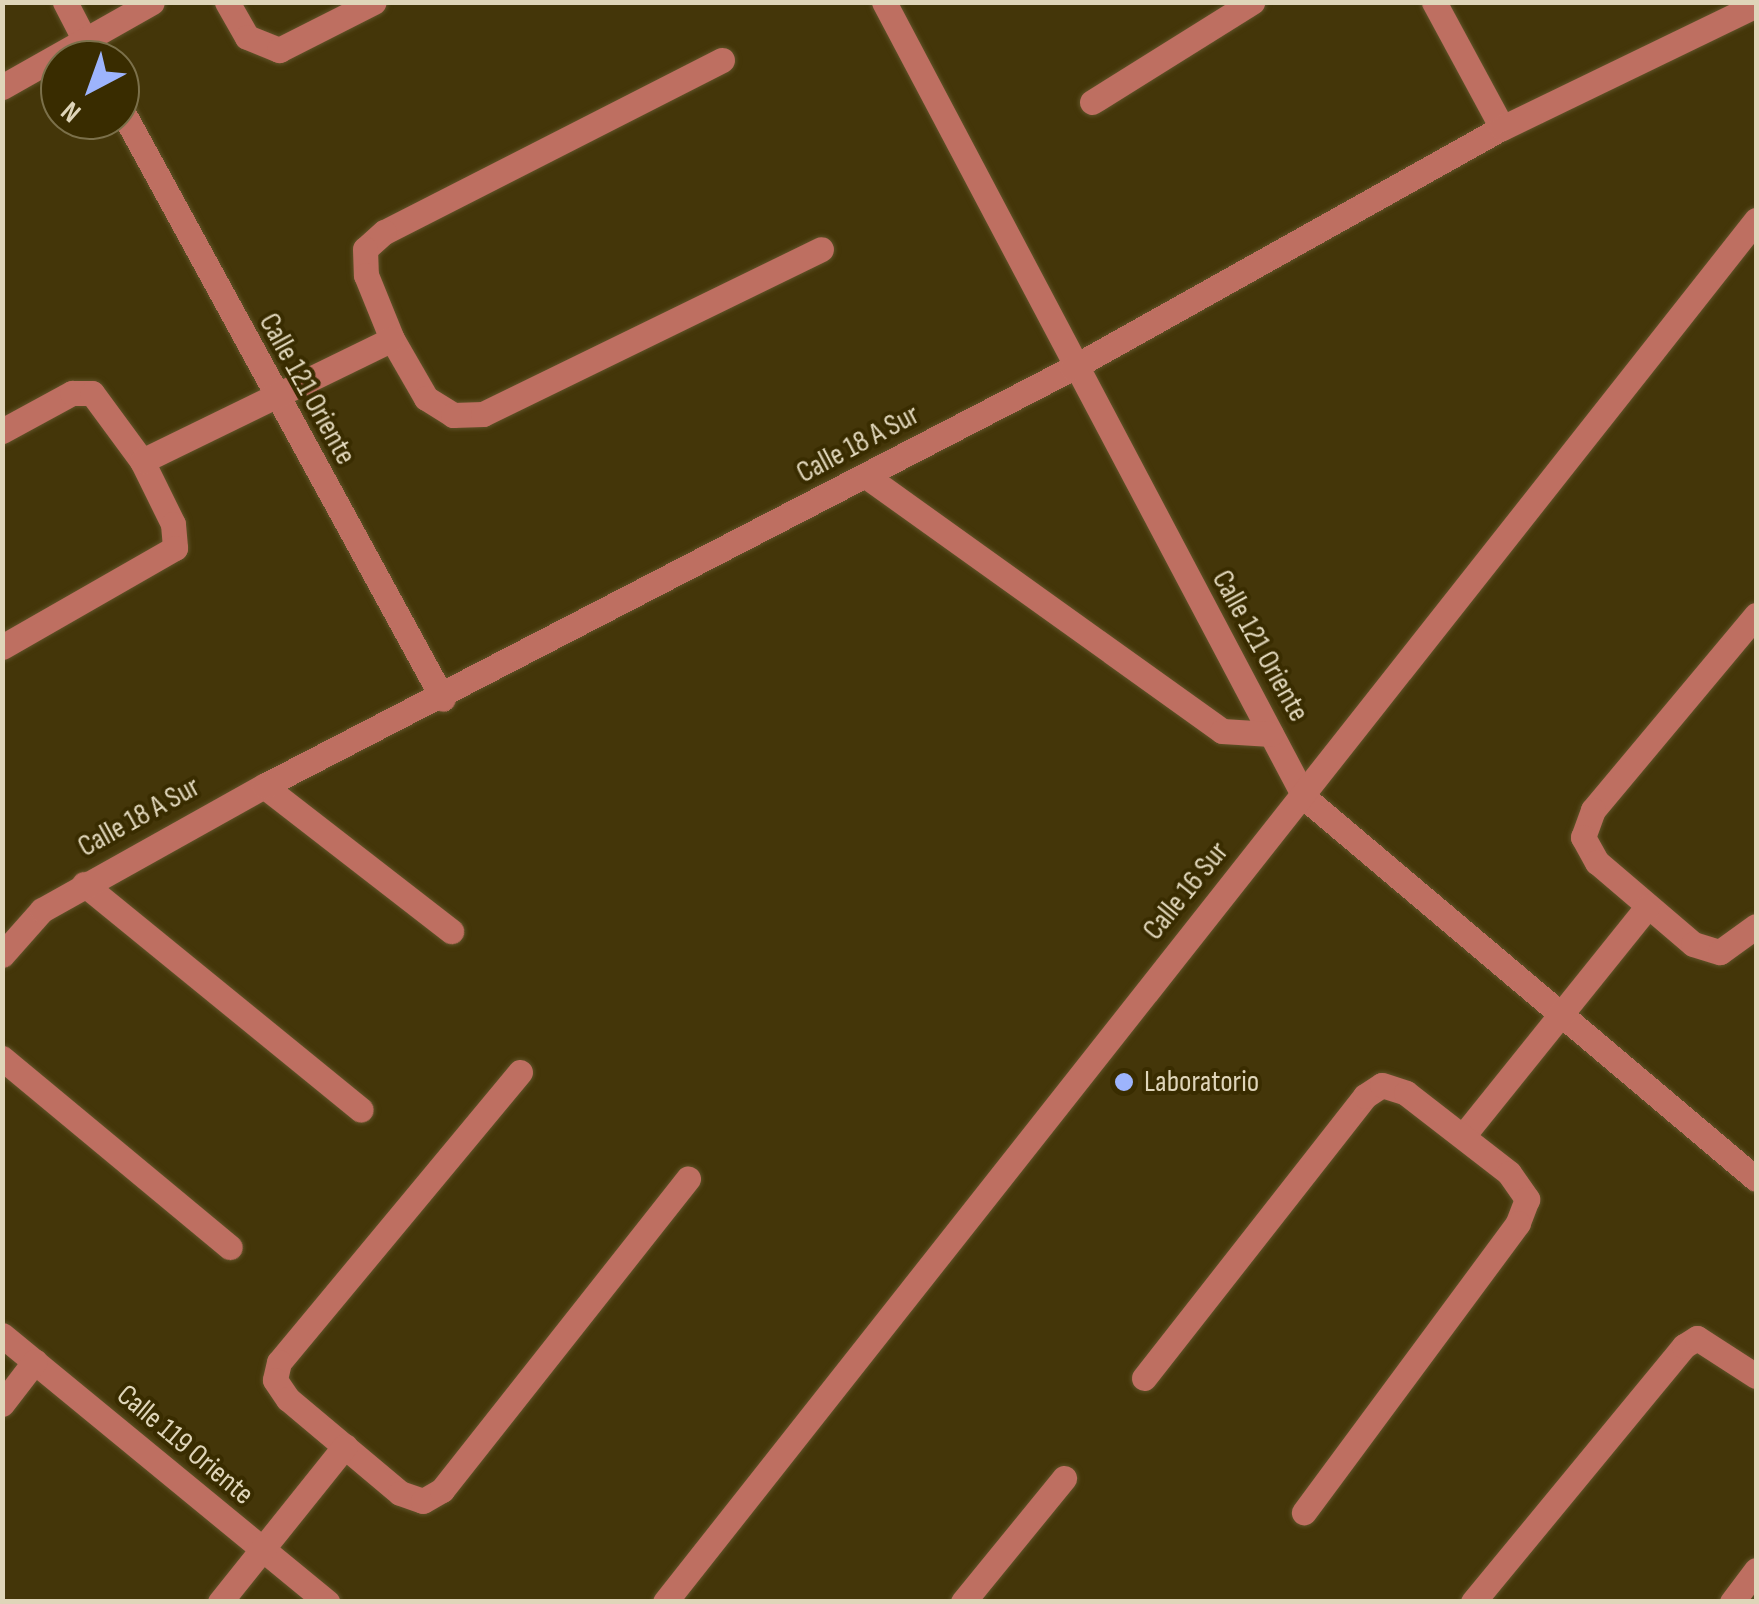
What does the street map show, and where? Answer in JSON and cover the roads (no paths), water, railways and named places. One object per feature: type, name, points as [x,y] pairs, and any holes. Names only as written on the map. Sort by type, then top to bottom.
[{"type":"street","points":[[66,2],[85,40]]},
{"type":"street","points":[[101,40],[152,2]]},
{"type":"street","points":[[227,2],[247,37],[279,50],[374,2]]},
{"type":"street","name":"Calle 121 Oriente","points":[[884,2],[1072,368],[1305,798],[1561,1021],[1756,1179]]},
{"type":"street","points":[[1092,102],[1252,2]]},
{"type":"street","points":[[1434,2],[1502,128]]},
{"type":"street","name":"Calle 18 A Sur","points":[[2,955],[42,910],[264,786],[443,699],[1072,368],[1502,128],[1756,4]]},
{"type":"street","points":[[722,60],[384,232],[366,249],[366,276],[392,338],[426,398],[452,415],[482,414],[821,249]]},
{"type":"street","points":[[2,87],[40,70]]},
{"type":"street","name":"Calle 121 Oriente","points":[[137,140],[272,394],[443,699]]},
{"type":"street","name":"Calle 16 Sur","points":[[665,1602],[1305,798],[1756,220]]},
{"type":"street","points":[[142,460],[392,338]]},
{"type":"street","points":[[2,431],[72,393],[92,392],[142,460],[173,524],[175,548],[2,647]]},
{"type":"street","points":[[866,476],[1222,731],[1271,734]]},
{"type":"street","points":[[1756,615],[1588,824],[1583,837],[1597,862],[1647,908],[1720,952],[1756,926]]},
{"type":"street","points":[[264,786],[451,931]]},
{"type":"street","points":[[84,884],[361,1110]]},
{"type":"street","points":[[1462,1136],[1561,1021],[1647,908]]},
{"type":"street","points":[[2,925],[42,910]]},
{"type":"street","points":[[2,1058],[230,1246]]},
{"type":"street","points":[[520,1072],[279,1362],[275,1380],[288,1399],[400,1493],[423,1501],[442,1490],[688,1179]]},
{"type":"street","points":[[1144,1378],[1364,1096],[1382,1086],[1406,1092],[1462,1136],[1527,1199],[1518,1223],[1304,1512]]},
{"type":"street","name":"Calle 119 Oriente","points":[[2,1336],[327,1602]]},
{"type":"street","points":[[1473,1602],[1684,1346],[1697,1338],[1756,1376]]},
{"type":"street","points":[[2,1404],[35,1360]]},
{"type":"street","points":[[220,1602],[345,1446]]},
{"type":"street","points":[[963,1602],[1064,1478]]},
{"type":"street","points":[[1732,1602],[1756,1570]]},
{"type":"place","name":"Laboratorio","points":[[1124,1082]]}]
